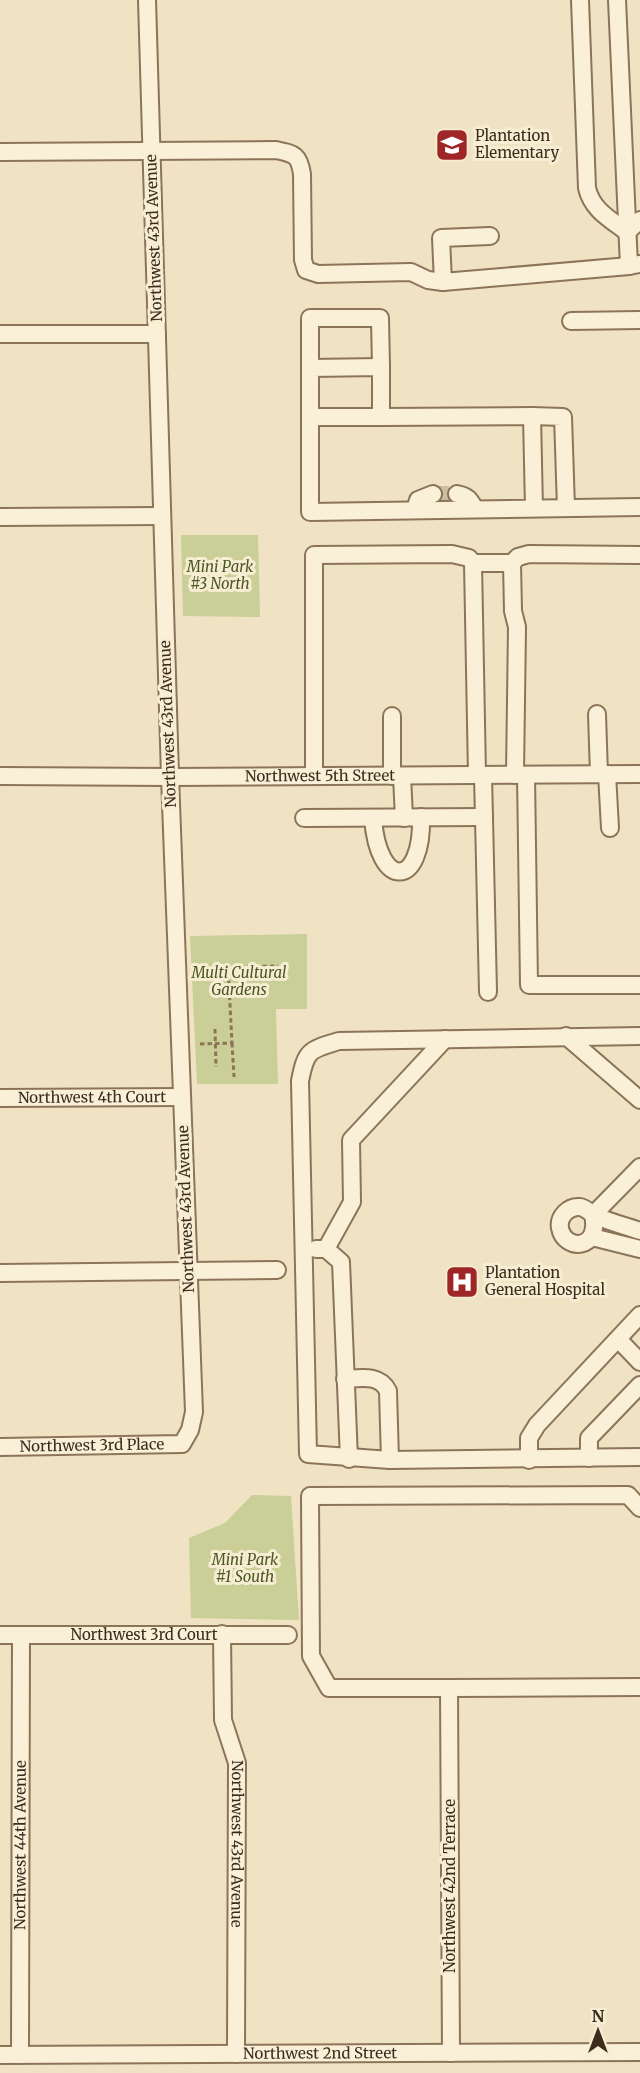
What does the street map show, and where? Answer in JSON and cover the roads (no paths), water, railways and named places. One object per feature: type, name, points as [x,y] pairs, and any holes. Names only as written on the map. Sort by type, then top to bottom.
[{"type":"street","name":"Northwest 43rd Avenue","points":[[147,0],[170,777],[194,1412],[190,1430],[182,1444]]},
{"type":"street","points":[[580,0],[587,188],[596,209],[627,232]]},
{"type":"street","points":[[0,152],[276,150],[292,153],[300,161],[303,174],[303,260],[306,270],[318,274],[411,272],[428,280],[443,282],[634,265],[627,232],[617,0]]},
{"type":"street","points":[[627,232],[640,220]]},
{"type":"street","points":[[443,282],[441,238],[490,236]]},
{"type":"street","points":[[381,417],[380,318],[310,318],[310,512],[640,507]]},
{"type":"street","points":[[571,321],[640,320]]},
{"type":"street","points":[[0,334],[157,334]]},
{"type":"street","points":[[310,368],[381,367]]},
{"type":"street","points":[[531,416],[534,509]]},
{"type":"street","points":[[310,417],[564,417],[566,508]]},
{"type":"street","points":[[415,510],[418,501],[433,494]]},
{"type":"street","points":[[457,494],[470,500],[475,509]]},
{"type":"street","points":[[0,517],[162,516]]},
{"type":"street","points":[[314,776],[314,555],[452,554],[469,558],[473,563],[480,775],[484,817],[488,992]]},
{"type":"street","points":[[640,555],[529,554],[518,556],[512,563],[513,611],[517,627],[520,775],[529,985],[640,985]]},
{"type":"street","points":[[473,563],[512,563]]},
{"type":"street","points":[[597,714],[610,828]]},
{"type":"street","points":[[392,716],[397,776],[404,818]]},
{"type":"street","name":"Northwest 5th Street","points":[[0,776],[640,774]]},
{"type":"street","points":[[373,818],[374,832],[382,859],[387,867],[399,872],[406,871],[411,866],[416,855],[421,817]]},
{"type":"street","points":[[304,818],[484,817]]},
{"type":"street","points":[[566,1036],[640,1100]]},
{"type":"street","points":[[640,1036],[339,1041],[316,1047],[304,1058],[300,1081],[308,1454],[349,1459],[390,1460],[640,1457]]},
{"type":"street","points":[[326,1249],[352,1202],[351,1140],[445,1039]]},
{"type":"street","name":"Northwest 4th Court","points":[[0,1098],[182,1097]]},
{"type":"street","points":[[593,1215],[640,1167]]},
{"type":"street","points":[[593,1215],[596,1226],[592,1237],[582,1243],[571,1242],[562,1234],[560,1222],[566,1212],[580,1207],[593,1215],[640,1231]]},
{"type":"street","points":[[592,1237],[640,1249]]},
{"type":"street","points":[[304,1249],[326,1249],[341,1262],[349,1459]]},
{"type":"street","points":[[0,1273],[277,1270]]},
{"type":"street","points":[[529,1460],[529,1438],[537,1425],[640,1315]]},
{"type":"street","points":[[618,1339],[640,1362]]},
{"type":"street","points":[[345,1379],[372,1377],[385,1385],[388,1391],[390,1460]]},
{"type":"street","points":[[589,1458],[589,1438],[640,1385]]},
{"type":"street","name":"Northwest 3rd Place","points":[[0,1448],[182,1444]]},
{"type":"street","points":[[640,1508],[628,1495],[310,1496],[310,1656],[329,1688],[640,1687]]},
{"type":"street","name":"Northwest 43rd Avenue","points":[[222,1634],[223,1720],[237,1763],[237,2054]]},
{"type":"street","name":"Northwest 3rd Court","points":[[0,1635],[288,1635]]},
{"type":"street","name":"Northwest 44th Avenue","points":[[20,2055],[21,1635]]},
{"type":"street","name":"Northwest 42nd Terrace","points":[[449,1688],[452,2054]]},
{"type":"street","name":"Northwest 2nd Street","points":[[0,2055],[640,2052]]},
{"type":"tunnel","points":[[433,494],[457,494]]},
{"type":"place","name":"Plantation Elementary","points":[[452,145]]},
{"type":"place","name":"Plantation General Hospital","points":[[462,1282]]},
{"type":"park label","name":"Mini Park #3 North","points":[[220,576]]},
{"type":"park label","name":"Multi Cultural Gardens","points":[[239,982]]},
{"type":"park label","name":"Mini Park #1 South","points":[[245,1568]]}]
